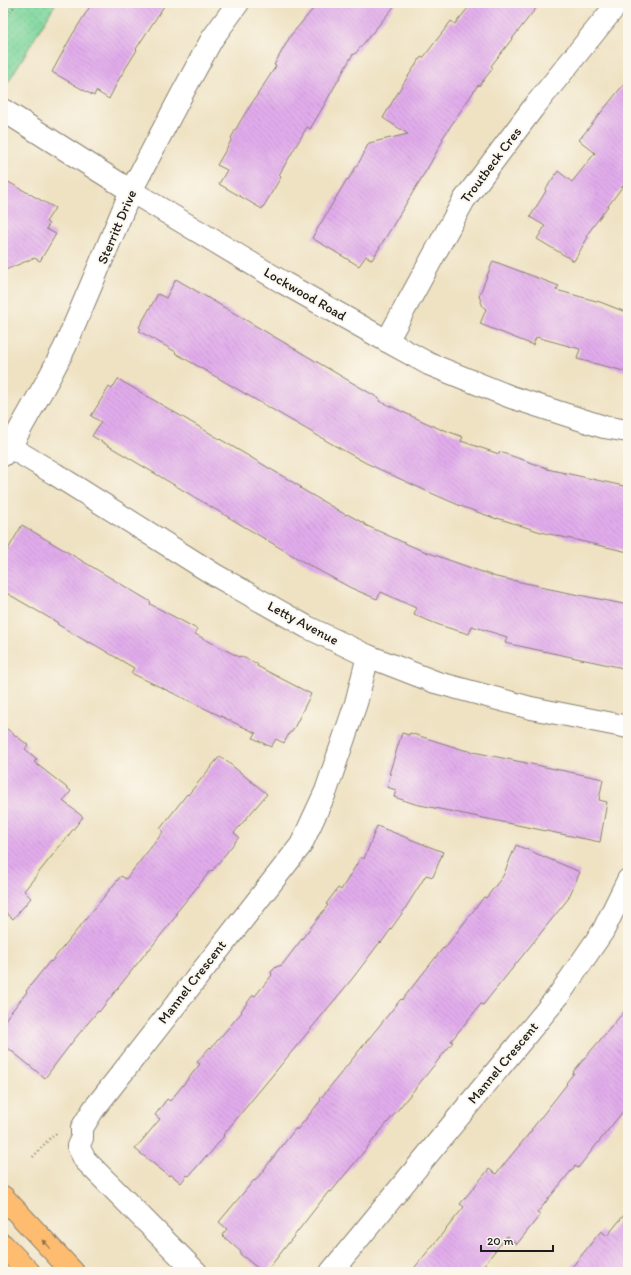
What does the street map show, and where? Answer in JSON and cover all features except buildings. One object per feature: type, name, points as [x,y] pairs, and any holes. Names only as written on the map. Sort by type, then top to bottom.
[{"type":"main road","points":[[3,1197],[73,1272]]},
{"type":"main road","points":[[3,1245],[29,1272]]},
{"type":"street","name":"Sterritt Drive","points":[[6,451],[50,376],[65,347],[131,191],[212,39],[238,3]]},
{"type":"street","name":"Troutbeck Cres","points":[[387,341],[464,200],[533,108],[618,3]]},
{"type":"street","name":"Lockwood Road","points":[[3,110],[131,191],[291,286],[429,364],[511,397],[604,427],[628,431]]},
{"type":"street","name":"Letty Avenue","points":[[6,451],[55,474],[215,575],[307,627],[368,656],[435,682],[531,708],[628,727]]},
{"type":"street","name":"Mannel Crescent","points":[[196,1272],[85,1160],[78,1146],[82,1138],[82,1128],[93,1110],[301,845],[326,792],[356,702],[368,656]]},
{"type":"street","name":"Mannel Crescent","points":[[331,1272],[564,989],[604,931],[628,880]]},
{"type":"path","points":[[3,21],[17,3]]},
{"type":"green space","points":[[3,3],[56,3],[7,84],[3,82]]}]
